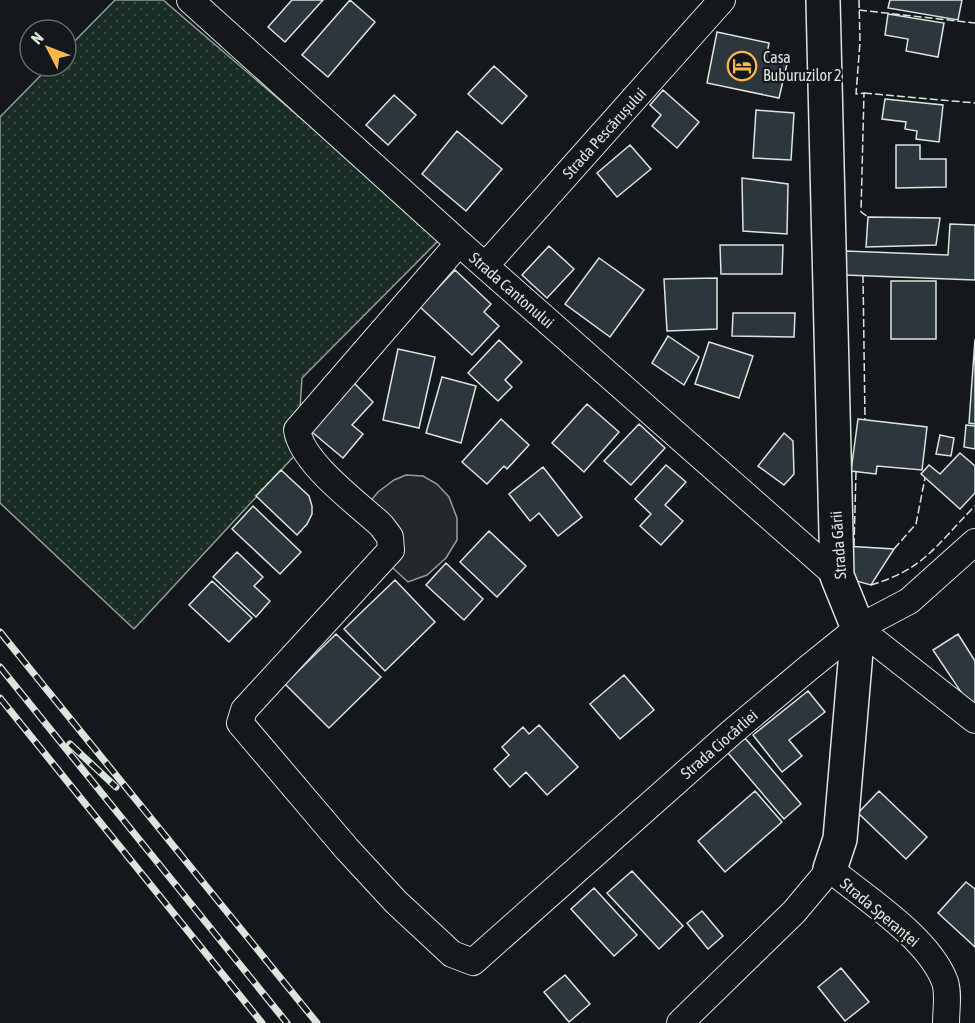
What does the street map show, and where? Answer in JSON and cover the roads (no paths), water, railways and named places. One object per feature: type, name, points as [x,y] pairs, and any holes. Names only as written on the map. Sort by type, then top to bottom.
[{"type":"street","name":"Strada Cantonului","points":[[190,0],[459,243],[837,576]]},
{"type":"street","name":"Strada Pescărușului","points":[[486,266],[722,0]]},
{"type":"street","name":"Strada Gării","points":[[680,1023],[794,912],[830,869],[840,839],[858,628],[837,576],[823,0]]},
{"type":"street","name":"Strada Ciocârliei","points":[[459,243],[297,430],[299,442],[309,457],[381,525],[390,537],[391,550],[244,710],[240,723],[346,849],[396,902],[452,954],[473,962],[732,732],[858,628],[909,601],[975,542]]},
{"type":"street","points":[[858,628],[975,720]]},
{"type":"street","name":"Strada Speranței","points":[[830,869],[912,937],[936,963],[946,984],[946,1023]]},
{"type":"railway","points":[[0,632],[317,1023]]},
{"type":"railway","points":[[0,667],[287,1023]]},
{"type":"railway","points":[[0,698],[262,1023]]},
{"type":"railway","points":[[70,744],[116,787]]},
{"type":"place","name":"Casa Buburuzilor 2","points":[[742,66]]}]
